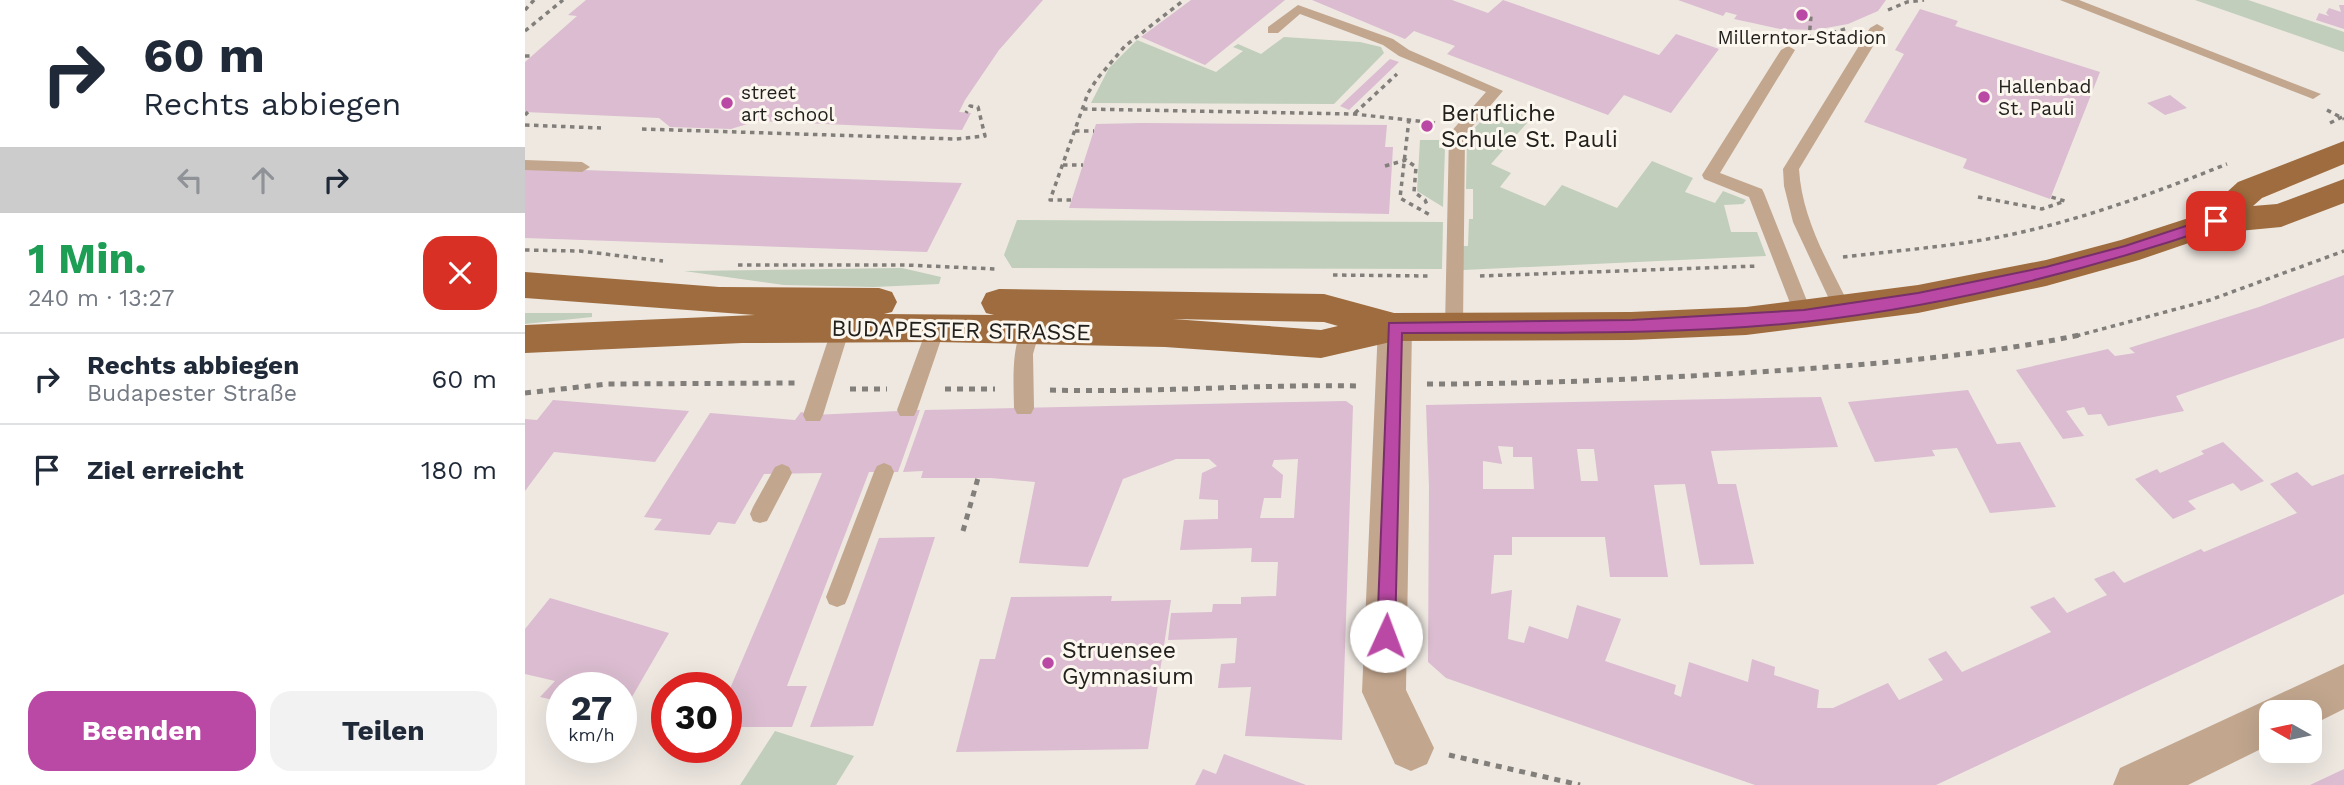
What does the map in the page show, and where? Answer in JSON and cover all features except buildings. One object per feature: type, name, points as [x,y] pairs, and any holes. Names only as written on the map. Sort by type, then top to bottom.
[{"type":"main road","name":"BUDAPESTER STRASSE","points":[[2216,221],[2250,191],[2344,152]]},
{"type":"main road","name":"BUDAPESTER STRASSE","points":[[525,338],[841,328],[936,328],[1165,333],[1321,344],[1395,327],[1632,326],[1804,316],[2046,273],[2127,251],[2216,221],[2281,215],[2344,190]]},
{"type":"main road","name":"BUDAPESTER STRASSE","points":[[525,285],[745,302],[1324,307],[1395,327]]},
{"type":"street","points":[[1395,327],[1384,692],[1411,748]]},
{"type":"street","points":[[2314,700],[2344,686]]},
{"type":"street","points":[[2137,785],[2259,726]]},
{"type":"lane","points":[[2067,0],[2313,94]]},
{"type":"lane","points":[[1273,30],[1298,9],[1388,42],[1414,57],[1496,91],[1457,134],[1454,327]]},
{"type":"lane","points":[[1843,311],[1790,187],[1791,169],[1877,28]]},
{"type":"lane","points":[[1788,50],[1710,175],[1756,192],[1804,316]]},
{"type":"lane","points":[[525,164],[582,167]]},
{"type":"lane","points":[[813,415],[841,328]]},
{"type":"lane","points":[[907,410],[936,328]]},
{"type":"lane","points":[[1024,398],[1024,354],[1031,330]]},
{"type":"lane","points":[[837,597],[884,472]]},
{"type":"lane","points":[[760,514],[782,473]]},
{"type":"path","points":[[525,10],[534,0]]},
{"type":"path","points":[[525,31],[563,0]]},
{"type":"path","points":[[1071,200],[1049,201],[1093,86],[1117,54],[1184,0]]},
{"type":"path","points":[[525,56],[532,56]]},
{"type":"path","points":[[1354,114],[1414,57]]},
{"type":"path","points":[[642,129],[956,139],[985,136],[978,107],[969,106],[966,113]]},
{"type":"path","points":[[1083,109],[1354,114],[1443,124],[1457,134]]},
{"type":"path","points":[[2321,127],[2343,118]]},
{"type":"path","points":[[1406,160],[1416,167],[1415,192],[1425,200],[1431,216],[1400,198],[1409,119]]},
{"type":"path","points":[[525,125],[601,128]]},
{"type":"path","points":[[1075,131],[1094,131]]},
{"type":"path","points":[[1385,166],[1406,160]]},
{"type":"path","points":[[1820,260],[1986,239],[2051,225],[2133,200],[2236,161]]},
{"type":"path","points":[[1063,164],[1083,164]]},
{"type":"path","points":[[1978,197],[2006,200],[2028,209],[2057,207],[2065,201],[2051,197]]},
{"type":"path","points":[[525,250],[580,251],[675,263]]},
{"type":"path","points":[[1424,384],[1664,380],[1949,355],[2087,332],[2164,314],[2344,251]]},
{"type":"path","points":[[1353,275],[1454,277],[1641,273],[1783,264]]},
{"type":"path","points":[[729,265],[906,265],[931,268]]},
{"type":"path","points":[[525,393],[576,390],[607,384],[716,382],[791,382],[822,388],[915,389],[1024,398],[1294,385],[1364,386]]},
{"type":"path","points":[[963,531],[978,478]]},
{"type":"path","points":[[1411,748],[1477,760],[1580,785]]},
{"type":"green space","points":[[2195,0],[2248,0],[2344,32],[2344,52]]},
{"type":"green space","points":[[1284,37],[1360,42],[1381,47],[1384,53],[1334,104],[1091,103],[1109,68],[1137,40],[1216,72],[1243,51],[1233,47],[1238,44],[1261,54]]},
{"type":"green space","points":[[1500,101],[1534,115],[1491,164],[1511,173],[1500,187],[1545,206],[1562,185],[1617,208],[1652,161],[1693,178],[1685,192],[1715,203],[1723,191],[1746,200],[1743,204],[1724,205],[1731,232],[1757,232],[1766,256],[1463,270],[1463,246],[1468,246],[1469,219],[1473,219],[1473,189],[1466,189],[1467,136]]},
{"type":"green space","points":[[1420,140],[1439,140],[1439,148],[1445,148],[1443,207],[1417,191]]},
{"type":"green space","points":[[1017,220],[1443,222],[1442,269],[1012,268],[1004,255]]},
{"type":"green space","points":[[902,268],[941,277],[939,284],[874,287],[784,285],[684,271]]},
{"type":"green space","points":[[525,313],[592,313],[592,317],[525,324]]},
{"type":"green space","points":[[775,731],[854,756],[836,785],[740,785]]},
{"type":"place","name":"Millerntor-Stadion","points":[[1802,15]]},
{"type":"place","name":"Hallenbad St. Pauli","points":[[1984,97]]},
{"type":"place","name":"street art school","points":[[727,103]]},
{"type":"place","name":"Berufliche Schule St. Pauli","points":[[1427,126]]},
{"type":"place","name":"Struensee Gymnasium","points":[[1048,663]]},
{"type":"route","points":[[1386,636],[1395,327],[1632,326],[1746,321],[1843,311],[2046,273],[2127,251],[2216,221]]}]
